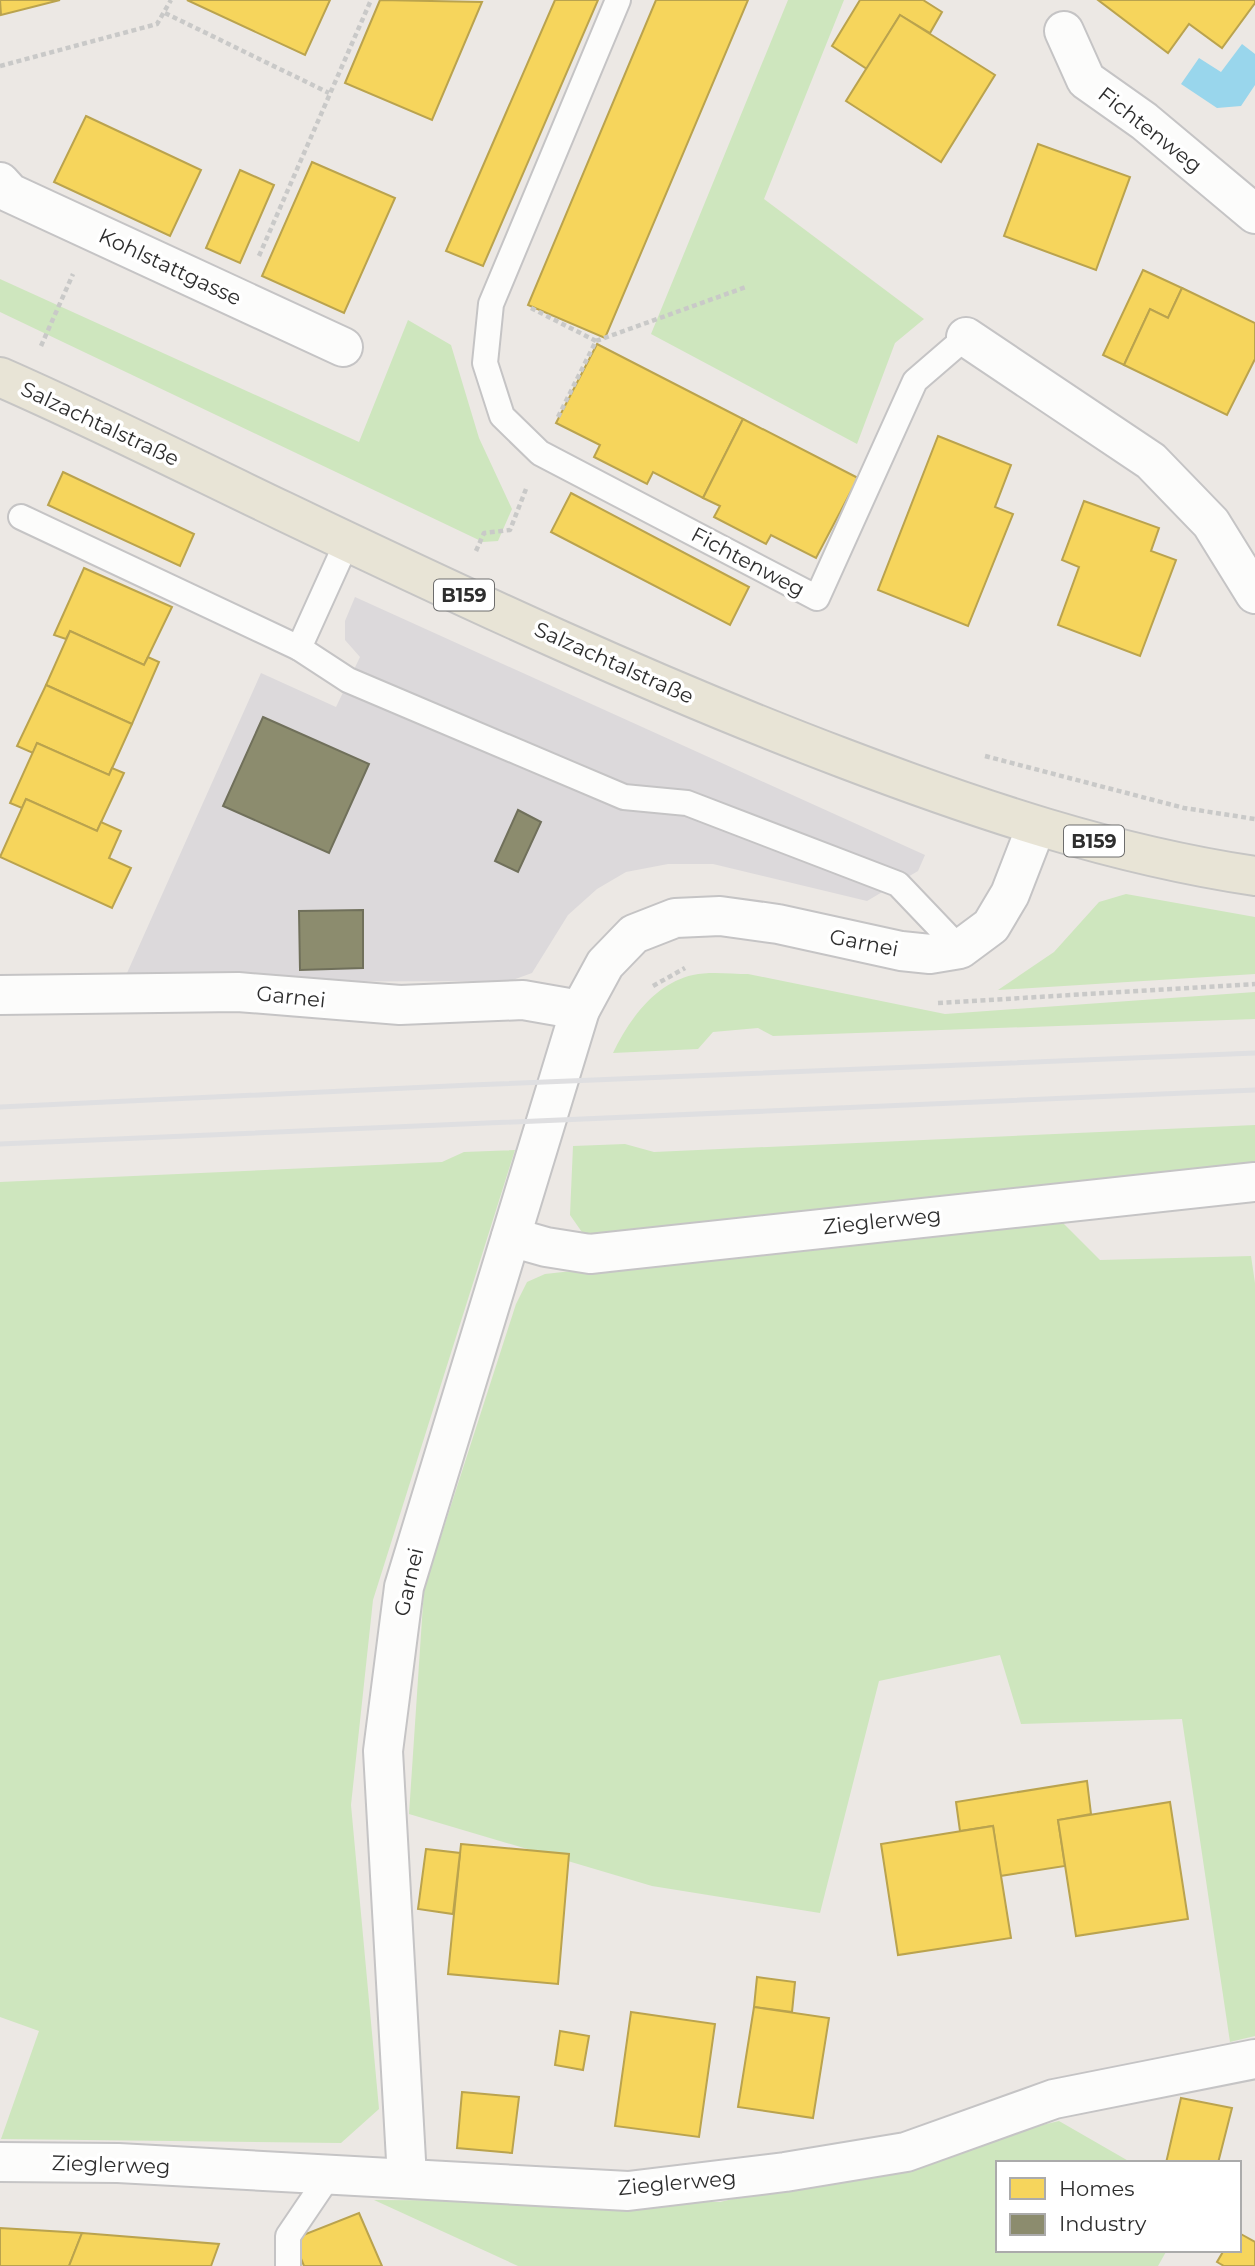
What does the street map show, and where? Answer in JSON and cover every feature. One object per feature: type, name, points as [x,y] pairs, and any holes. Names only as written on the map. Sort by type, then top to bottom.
[{"type":"main road","name":"Salzachtalstraße","points":[[0,377],[347,542],[743,720],[936,794],[1036,827],[1120,848],[1255,876]]},
{"type":"street","name":"Fichtenweg","points":[[1064,31],[1086,80],[1144,121],[1255,214]]},
{"type":"street","name":"Kohlstattgasse","points":[[0,182],[10,192],[343,347]]},
{"type":"street","name":"Fichtenweg","points":[[966,337],[1151,461],[1211,523],[1255,594]]},
{"type":"street","points":[[960,949],[990,926],[1010,894],[1036,827]]},
{"type":"street","name":"Garnei","points":[[407,2178],[383,1751],[404,1587],[580,1010],[605,964],[634,934],[675,918],[720,916],[778,924],[901,951],[930,954],[960,949]]},
{"type":"street","name":"Garnei","points":[[0,995],[238,992],[400,1005],[523,1000],[580,1010]]},
{"type":"street","name":"Zieglerweg","points":[[511,1237],[546,1247],[590,1254],[1255,1182]]},
{"type":"street","name":"Zieglerweg","points":[[0,2162],[118,2164],[628,2191],[785,2172],[906,2152],[1054,2099],[1255,2059]]},
{"type":"lane","name":"Fichtenweg","points":[[618,0],[491,304],[485,363],[502,416],[540,453],[817,598],[915,380],[966,337]]},
{"type":"lane","points":[[21,517],[299,648],[348,680],[624,797],[687,803],[898,884],[960,949]]},
{"type":"lane","points":[[299,648],[347,542]]},
{"type":"lane","points":[[288,2266],[288,2236],[330,2174]]},
{"type":"path","points":[[0,66],[157,24],[171,0]]},
{"type":"path","points":[[240,300],[371,0]]},
{"type":"path","points":[[165,13],[329,93]]},
{"type":"path","points":[[40,346],[69,282]]},
{"type":"path","points":[[476,552],[484,534],[510,530],[540,453],[596,341],[746,287]]},
{"type":"path","points":[[497,290],[596,341]]},
{"type":"path","points":[[30,342],[51,351]]},
{"type":"path","points":[[464,547],[487,558]]},
{"type":"path","points":[[980,754],[1184,808],[1255,819]]},
{"type":"path","points":[[646,990],[691,964]]},
{"type":"path","points":[[932,1002],[945,1004],[1255,984]]},
{"type":"shaded area","points":[[355,597],[925,855],[918,871],[867,901],[713,864],[668,864],[626,872],[597,889],[568,915],[532,973],[510,981],[123,982],[261,673],[336,707],[360,657],[345,640],[345,621]]},
{"type":"green space","points":[[788,0],[844,0],[764,199],[924,319],[895,343],[857,444],[651,334]]},
{"type":"green space","points":[[0,279],[359,442],[408,320],[451,345],[479,438],[512,509],[498,541],[483,542],[0,312]]},
{"type":"green space","points":[[1126,894],[1255,917],[1255,974],[998,990],[1054,952],[1099,902]]},
{"type":"green space","points":[[748,974],[945,1014],[1255,992],[1255,1019],[773,1036],[758,1028],[713,1032],[698,1049],[613,1053],[635,1016],[667,986],[693,975]]},
{"type":"green space","points":[[1255,1125],[1255,1166],[584,1235],[570,1215],[573,1146],[625,1144],[654,1152]]},
{"type":"green space","points":[[515,1150],[373,1600],[351,1805],[379,2109],[341,2143],[1,2139],[39,2031],[0,2017],[0,1182],[442,1162],[464,1152]]},
{"type":"green space","points":[[1057,1217],[1100,1260],[1251,1256],[1255,1283],[1255,2036],[1230,2042],[1182,1719],[1021,1724],[1000,1655],[879,1681],[820,1913],[652,1886],[409,1814],[424,1589],[516,1304],[527,1282],[545,1274]]},
{"type":"green space","points":[[1059,2121],[1129,2161],[996,2161],[996,2252],[1166,2252],[1158,2266],[518,2266],[374,2200],[720,2202]]},
{"type":"water","points":[[1242,44],[1255,54],[1255,85],[1241,106],[1217,108],[1181,84],[1199,58],[1221,72]]},
{"type":"building: Homes","points":[[0,0],[60,0],[1,15]]},
{"type":"building: Homes","points":[[187,0],[330,0],[305,55]]},
{"type":"building: Homes","points":[[380,0],[482,2],[432,120],[345,83]]},
{"type":"building: Homes","points":[[555,0],[598,0],[483,266],[446,251]]},
{"type":"building: Homes","points":[[656,0],[748,0],[605,338],[528,305]]},
{"type":"building: Homes","points":[[860,0],[923,0],[942,12],[930,33],[900,15],[867,69],[832,46]]},
{"type":"building: Homes","points":[[1098,0],[1255,0],[1255,3],[1222,48],[1189,24],[1168,53]]},
{"type":"building: Homes","points":[[900,15],[995,75],[941,162],[846,101]]},
{"type":"building: Homes","points":[[86,116],[201,170],[170,236],[54,182]]},
{"type":"building: Homes","points":[[1038,144],[1130,177],[1096,270],[1004,236]]},
{"type":"building: Homes","points":[[312,162],[395,198],[344,313],[262,276]]},
{"type":"building: Homes","points":[[240,170],[274,185],[240,263],[206,248]]},
{"type":"building: Homes","points":[[1143,270],[1182,288],[1168,318],[1150,309],[1124,365],[1103,355]]},
{"type":"building: Homes","points":[[1182,288],[1255,323],[1255,359],[1227,415],[1124,365],[1150,309],[1168,318]]},
{"type":"building: Homes","points":[[597,344],[743,419],[703,498],[653,472],[647,484],[594,457],[600,445],[556,423]]},
{"type":"building: Homes","points":[[743,419],[858,478],[816,558],[771,535],[766,544],[714,517],[720,506],[703,498]]},
{"type":"building: Homes","points":[[938,436],[1011,465],[995,507],[1013,514],[968,626],[878,590]]},
{"type":"building: Homes","points":[[63,472],[194,534],[180,566],[48,505]]},
{"type":"building: Homes","points":[[571,493],[749,587],[730,625],[551,532]]},
{"type":"building: Homes","points":[[1084,501],[1159,528],[1151,551],[1176,560],[1140,656],[1058,625],[1079,567],[1062,560]]},
{"type":"building: Homes","points":[[84,568],[172,607],[144,665],[70,631],[66,639],[54,635]]},
{"type":"building: Homes","points":[[70,631],[144,665],[148,657],[159,662],[132,724],[46,685]]},
{"type":"building: Homes","points":[[46,685],[132,724],[109,775],[37,743],[33,753],[17,746]]},
{"type":"building: Homes","points":[[37,743],[109,775],[112,768],[124,773],[97,831],[26,799],[22,808],[10,803]]},
{"type":"building: Homes","points":[[26,799],[97,831],[101,822],[121,831],[109,858],[131,868],[112,908],[0,857]]},
{"type":"building: Homes","points":[[1087,1781],[1091,1814],[1058,1820],[1065,1866],[1000,1876],[993,1826],[960,1831],[956,1802]]},
{"type":"building: Homes","points":[[1170,1802],[1188,1919],[1076,1936],[1058,1820]]},
{"type":"building: Homes","points":[[993,1826],[1011,1938],[898,1955],[881,1844]]},
{"type":"building: Homes","points":[[461,1844],[569,1854],[558,1984],[448,1974]]},
{"type":"building: Homes","points":[[426,1849],[460,1853],[453,1914],[418,1909]]},
{"type":"building: Homes","points":[[757,1977],[795,1982],[792,2012],[754,2007]]},
{"type":"building: Homes","points":[[754,2007],[829,2018],[813,2118],[738,2107]]},
{"type":"building: Homes","points":[[631,2012],[715,2024],[699,2137],[615,2126]]},
{"type":"building: Homes","points":[[560,2031],[589,2036],[583,2070],[555,2065]]},
{"type":"building: Homes","points":[[462,2092],[519,2097],[512,2153],[457,2148]]},
{"type":"building: Homes","points":[[1181,2098],[1232,2108],[1219,2161],[1166,2161]]},
{"type":"building: Homes","points":[[359,2213],[382,2266],[304,2266],[293,2239]]},
{"type":"building: Homes","points":[[0,2228],[82,2233],[69,2266],[0,2266]]},
{"type":"building: Homes","points":[[82,2233],[219,2244],[211,2266],[69,2266]]},
{"type":"building: Homes","points":[[1241,2234],[1255,2242],[1255,2266],[1224,2266],[1217,2262],[1223,2252],[1241,2252]]},
{"type":"building: Industry","points":[[263,717],[369,764],[329,853],[223,806]]},
{"type":"building: Industry","points":[[518,810],[541,822],[518,872],[495,861]]},
{"type":"building: Industry","points":[[363,910],[363,968],[300,970],[299,911]]},
{"type":"railway","points":[[0,1107],[1255,1053]]},
{"type":"railway","points":[[0,1144],[1255,1090]]}]
